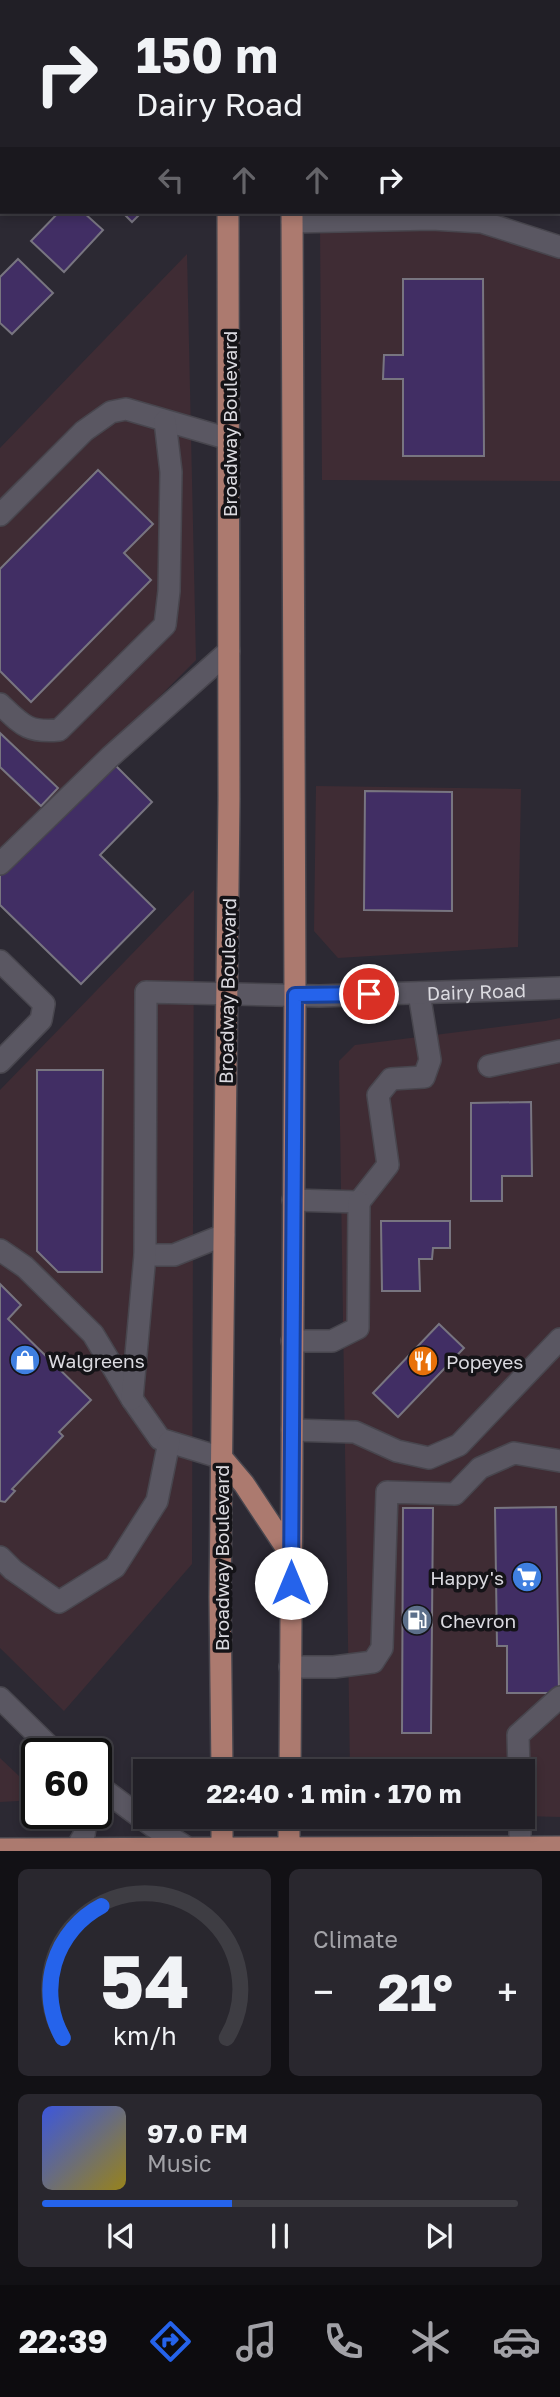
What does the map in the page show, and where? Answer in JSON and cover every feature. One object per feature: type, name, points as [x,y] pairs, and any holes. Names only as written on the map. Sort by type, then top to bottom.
[{"type":"main road","name":"Broadway Boulevard","points":[[222,1759],[229,651],[228,214]]},
{"type":"main road","points":[[290,1759],[295,995],[292,217]]},
{"type":"main road","points":[[222,1458],[291,1555]]},
{"type":"main road","points":[[222,1829],[222,1850]]},
{"type":"main road","points":[[289,1829],[289,1850]]},
{"type":"main road","points":[[0,1849],[560,1847]]},
{"type":"street","points":[[292,217],[482,222],[560,247]]},
{"type":"street","points":[[0,515],[84,431],[111,412],[126,409],[229,439]]},
{"type":"street","points":[[0,704],[19,723],[38,732],[59,730],[164,625],[169,591],[171,472],[164,421]]},
{"type":"street","points":[[0,864],[110,757],[229,651]]},
{"type":"street","points":[[0,961],[44,1004],[41,1020],[0,1062]]},
{"type":"street","name":"Dairy Road","points":[[145,1255],[146,992],[295,995],[560,988]]},
{"type":"street","points":[[292,1342],[332,1341],[358,1328],[359,1202],[388,1165],[378,1096],[391,1079],[424,1077],[430,1060],[419,993]]},
{"type":"street","points":[[489,1066],[560,1051]]},
{"type":"street","points":[[293,1200],[359,1202]]},
{"type":"street","points":[[132,1399],[145,1255],[174,1255],[224,1235]]},
{"type":"street","points":[[0,1250],[25,1267],[93,1334],[160,1439],[222,1458]]},
{"type":"street","points":[[292,1430],[355,1432],[397,1451],[429,1458],[459,1445],[560,1339]]},
{"type":"street","points":[[0,1557],[13,1570],[59,1602],[115,1567],[157,1500],[169,1442]]},
{"type":"street","points":[[290,1667],[334,1667],[373,1662],[382,1648],[387,1492],[456,1494],[480,1468],[514,1453],[560,1461]]},
{"type":"street","points":[[519,1759],[518,1735],[560,1697]]},
{"type":"street","points":[[5,1712],[37,1738]]},
{"type":"street","points":[[112,1796],[188,1849]]},
{"type":"street","points":[[76,1849],[85,1829]]},
{"type":"street","points":[[520,1829],[520,1847]]},
{"type":"shaded area","points":[[320,226],[473,227],[560,258],[560,481],[322,480]]},
{"type":"shaded area","points":[[187,254],[196,660],[0,857],[0,448]]},
{"type":"shaded area","points":[[316,786],[521,789],[518,947],[338,958],[314,931]]},
{"type":"shaded area","points":[[194,890],[192,1564],[64,1711],[0,1648],[0,1090]]},
{"type":"shaded area","points":[[560,1018],[560,1817],[535,1816],[535,1759],[350,1759],[339,1061],[355,1045]]},
{"type":"shaded area","points":[[0,1758],[21,1778],[21,1801],[0,1802]]},
{"type":"building","points":[[57,214],[85,214],[103,230],[64,272],[31,241]]},
{"type":"building","points":[[124,214],[140,214],[132,222]]},
{"type":"building","points":[[18,259],[53,293],[12,334],[0,323],[0,277]]},
{"type":"building","points":[[403,279],[483,279],[484,456],[403,456],[403,379],[383,379],[384,355],[403,355]]},
{"type":"building","points":[[98,470],[153,524],[124,553],[151,580],[31,702],[0,671],[0,569]]},
{"type":"building","points":[[0,733],[58,788],[41,806],[0,767]]},
{"type":"building","points":[[110,760],[152,802],[100,855],[155,909],[81,984],[0,905],[0,871]]},
{"type":"building","points":[[365,791],[452,792],[452,911],[364,910]]},
{"type":"building","points":[[37,1070],[103,1070],[102,1272],[58,1272],[37,1251]]},
{"type":"building","points":[[531,1102],[532,1176],[502,1176],[502,1201],[471,1201],[471,1103]]},
{"type":"building","points":[[381,1221],[450,1221],[450,1248],[433,1248],[432,1259],[419,1259],[420,1291],[382,1291]]},
{"type":"building","name":"Walgreens","points":[[0,1284],[21,1305],[8,1319],[91,1400],[59,1432],[63,1436],[12,1489],[15,1491],[5,1502],[0,1501]]},
{"type":"building","points":[[439,1324],[464,1348],[398,1417],[373,1393]]},
{"type":"building","name":"Happy's","points":[[556,1507],[559,1693],[507,1693],[507,1646],[497,1646],[495,1508]]},
{"type":"building","name":"Chevron","points":[[403,1508],[433,1508],[431,1733],[402,1733]]},
{"type":"place","name":"Walgreens","points":[[25,1360]]},
{"type":"place","name":"Popeyes","points":[[423,1361]]},
{"type":"place","name":"Happy's","points":[[527,1577]]},
{"type":"place","name":"Chevron","points":[[417,1620]]},
{"type":"route","points":[[291,1583],[295,995],[369,994]]}]
